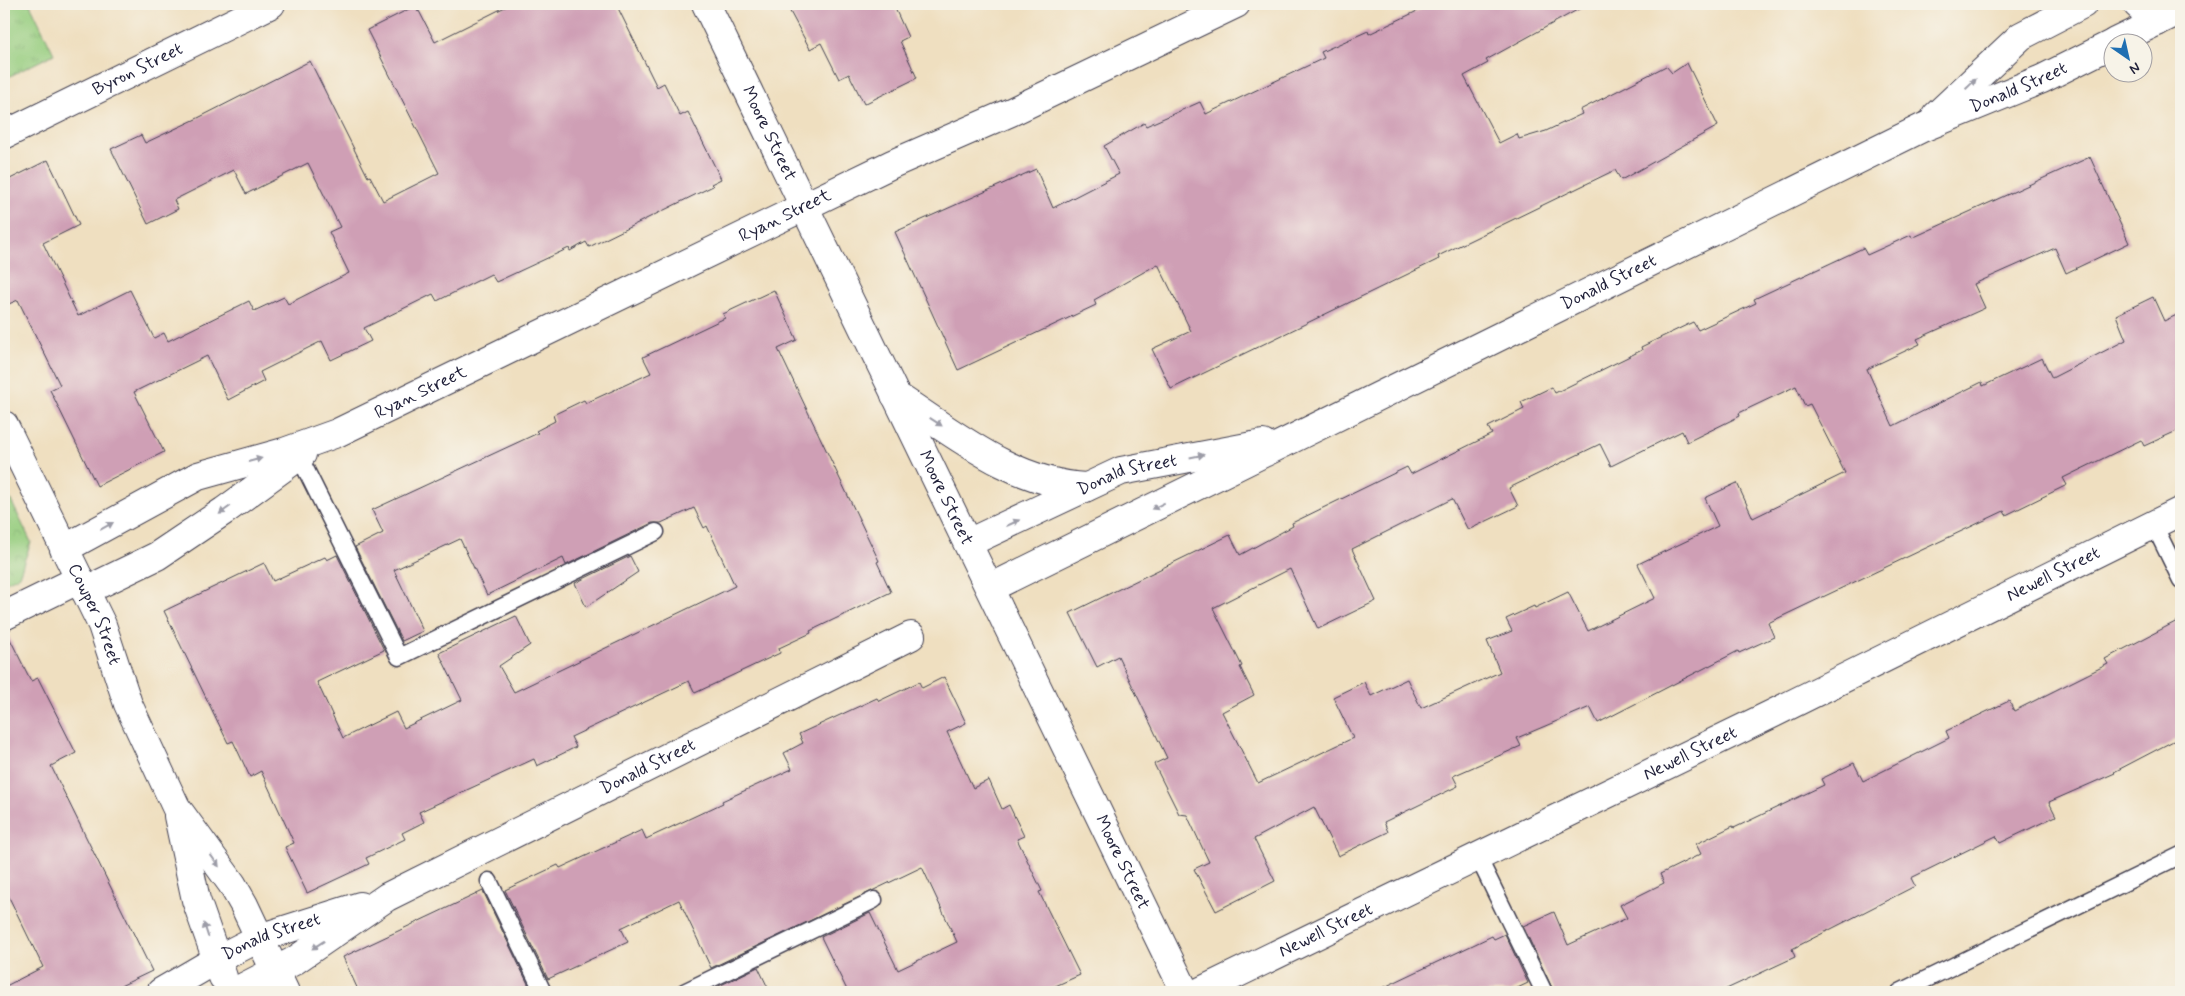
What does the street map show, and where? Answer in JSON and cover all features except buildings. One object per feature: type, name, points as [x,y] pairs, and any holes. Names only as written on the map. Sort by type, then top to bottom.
[{"type":"street","name":"Byron Street","points":[[4,135],[271,4]]},
{"type":"street","name":"Moore Street","points":[[706,4],[1185,992]]},
{"type":"street","name":"Ryan Street","points":[[64,549],[192,479],[300,447],[337,433],[892,164],[1011,112],[1236,4]]},
{"type":"street","name":"Donald Street","points":[[1922,128],[2021,36],[2083,4]]},
{"type":"street","points":[[2137,4],[2156,13]]},
{"type":"street","name":"Donald Street","points":[[2129,32],[2156,13],[2181,10]]},
{"type":"street","name":"Donald Street","points":[[990,588],[1922,128],[2028,86],[2102,49]]},
{"type":"street","points":[[895,395],[1007,467],[1056,484],[1086,487]]},
{"type":"street","name":"Cowper Street","points":[[4,425],[104,632],[133,716],[176,807],[232,884],[280,981]]},
{"type":"street","name":"Ryan Street","points":[[4,616],[157,556],[224,511],[299,456],[337,433]]},
{"type":"street","name":"Donald Street","points":[[968,543],[1114,474],[1130,469],[1296,438]]},
{"type":"street","name":"Newell Street","points":[[1199,992],[2181,511]]},
{"type":"street","name":"Donald Street","points":[[234,992],[280,981],[294,961],[387,897],[911,636]]},
{"type":"street","name":"Cowper Street","points":[[176,807],[196,900],[229,992]]},
{"type":"street","name":"Donald Street","points":[[161,992],[259,938],[387,897]]},
{"type":"lane","points":[[299,456],[399,657],[656,532]]},
{"type":"lane","points":[[2154,525],[2181,580]]},
{"type":"lane","points":[[1900,992],[2181,855]]},
{"type":"lane","points":[[1478,857],[1544,992]]},
{"type":"lane","points":[[489,881],[543,992]]},
{"type":"lane","points":[[684,992],[874,900]]},
{"type":"green space","points":[[4,4],[30,4],[54,54],[4,79]]},
{"type":"green space","points":[[4,486],[31,542],[19,576],[4,583]]}]
